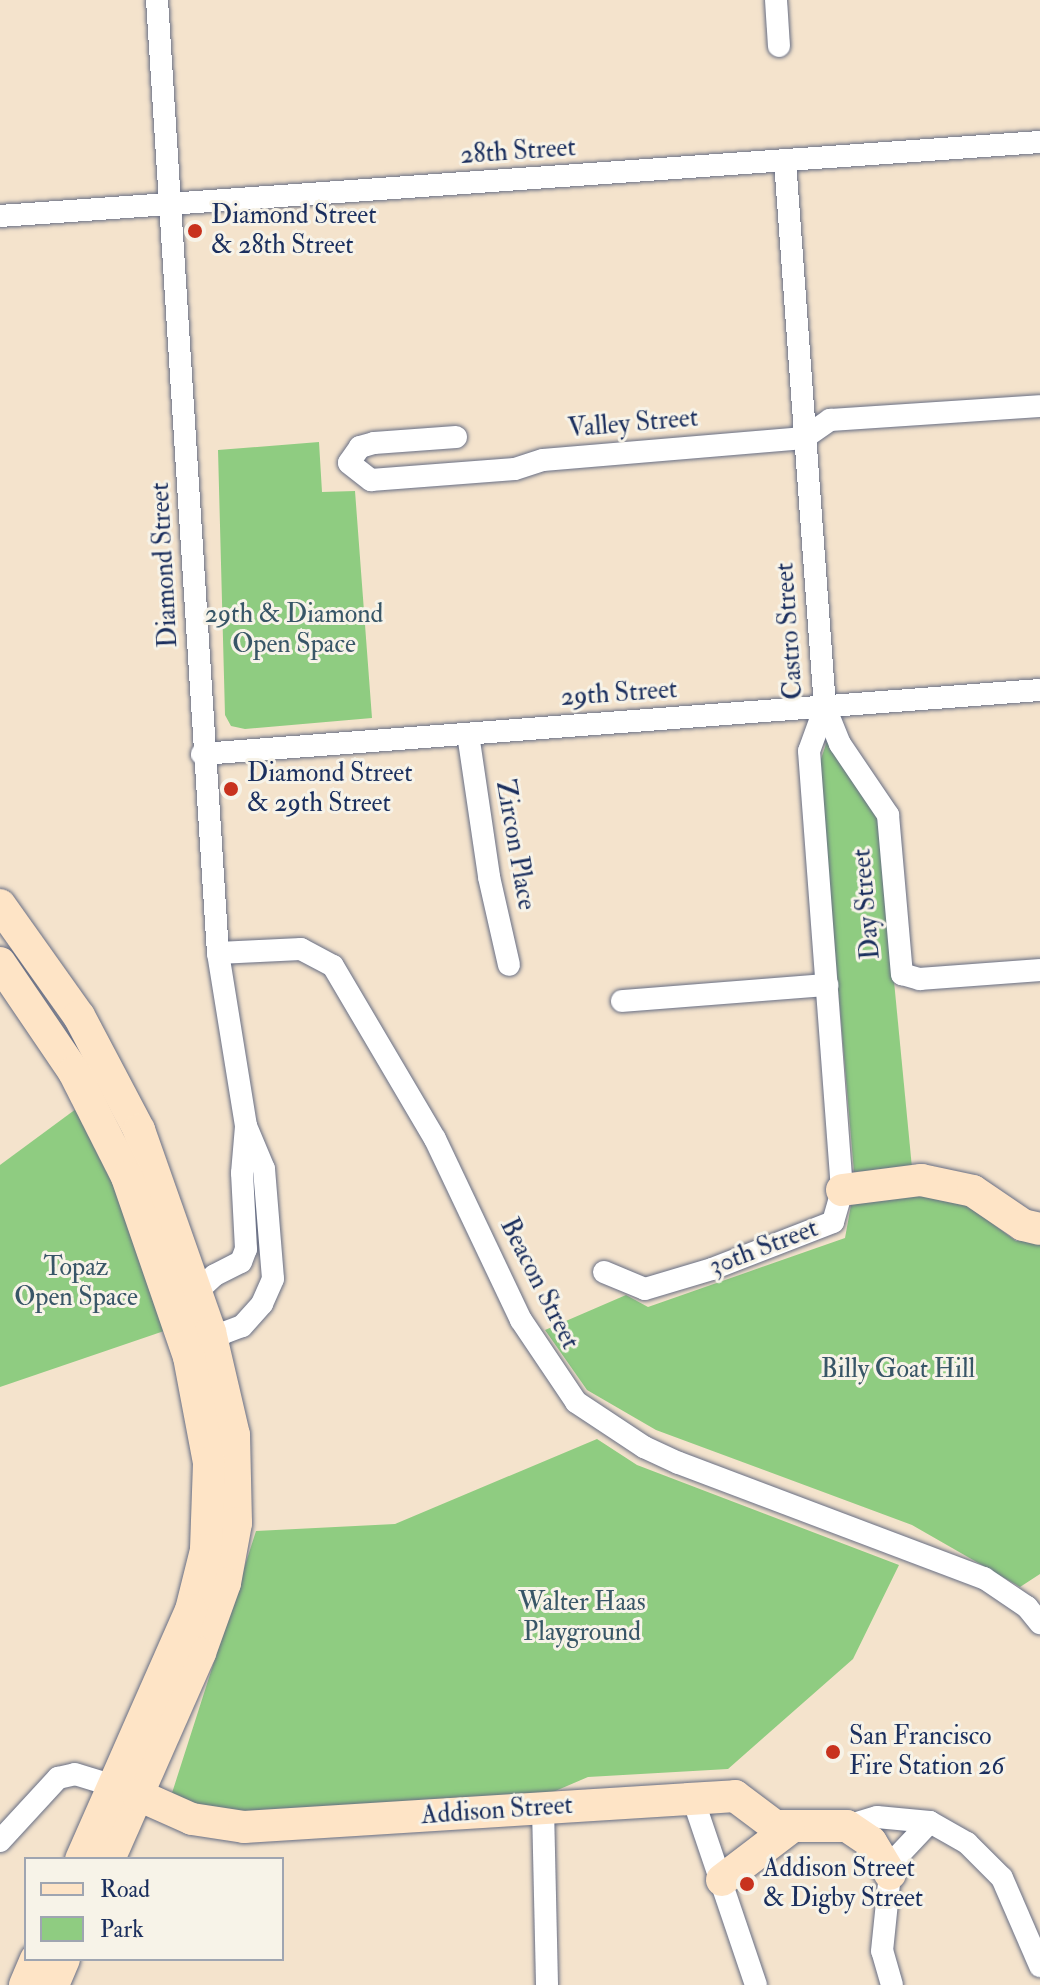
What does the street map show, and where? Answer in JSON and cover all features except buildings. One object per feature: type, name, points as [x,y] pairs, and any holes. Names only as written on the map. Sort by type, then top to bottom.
[{"type":"main road","points":[[0,905],[56,980],[122,1093],[210,1332],[234,1435],[233,1544],[214,1618],[126,1790],[82,1857]]},
{"type":"main road","points":[[0,963],[74,1072],[112,1142],[176,1317],[207,1437],[210,1494],[206,1550],[191,1610],[126,1790],[109,1857]]},
{"type":"main road","name":"30th Street","points":[[842,1190],[921,1180],[973,1191],[1023,1225],[1040,1229]]},
{"type":"main road","name":"Addison Street","points":[[126,1790],[192,1819],[232,1827],[735,1796],[775,1826],[789,1829]]},
{"type":"main road","points":[[722,1880],[789,1829],[847,1826],[871,1842],[890,1874]]},
{"type":"main road","points":[[25,1985],[35,1961]]},
{"type":"main road","points":[[53,1985],[63,1961]]},
{"type":"street","name":"Diamond Street","points":[[157,0],[202,754],[218,953],[246,1126],[264,1169],[273,1279],[262,1304],[242,1326],[224,1333],[210,1332]]},
{"type":"street","points":[[776,0],[779,46]]},
{"type":"street","name":"28th Street","points":[[0,216],[1040,142]]},
{"type":"street","name":"Castro Street","points":[[785,161],[825,707],[809,751],[842,1190]]},
{"type":"street","name":"Valley Street","points":[[456,437],[374,443],[360,447],[349,463],[371,480],[804,438],[830,420],[1040,406]]},
{"type":"street","name":"29th Street","points":[[202,754],[1040,690]]},
{"type":"street","name":"Day Street","points":[[825,707],[840,744],[888,815],[902,974],[920,979],[1040,970]]},
{"type":"street","name":"Zircon Place","points":[[468,734],[489,877],[509,965]]},
{"type":"street","name":"Beacon Street","points":[[218,953],[301,949],[333,966],[435,1139],[521,1320],[576,1402],[667,1458],[984,1578],[1040,1623]]},
{"type":"street","name":"Day Street","points":[[622,1001],[827,985]]},
{"type":"street","name":"Diamond Street","points":[[176,1317],[196,1290],[233,1269],[246,1249],[242,1173],[246,1126]]},
{"type":"street","name":"30th Street","points":[[604,1272],[645,1289],[833,1222],[842,1190]]},
{"type":"street","points":[[176,1317],[210,1332]]},
{"type":"street","points":[[0,1841],[58,1778],[75,1774],[126,1790]]},
{"type":"street","points":[[693,1799],[756,1985]]},
{"type":"street","points":[[543,1808],[547,1985]]},
{"type":"street","points":[[847,1826],[877,1817],[930,1822],[977,1851],[1002,1878],[1040,1966]]},
{"type":"street","points":[[892,1985],[882,1951],[890,1874],[897,1857],[930,1822]]},
{"type":"green space","name":"29th & Diamond Open Space","points":[[319,442],[322,492],[355,491],[372,718],[245,729],[231,726],[225,715],[218,450]]},
{"type":"green space","points":[[828,738],[878,815],[912,1168],[854,1172],[819,765]]},
{"type":"green space","name":"Topaz Open Space","points":[[80,1106],[144,1248],[167,1330],[0,1387],[0,1165]]},
{"type":"green space","name":"Billy Goat Hill","points":[[918,1193],[967,1205],[1016,1241],[1040,1237],[1040,1574],[1020,1587],[912,1525],[656,1430],[587,1390],[545,1330],[626,1295],[648,1307],[845,1238],[851,1205]]},
{"type":"green space","name":"Walter Haas Playground","points":[[597,1439],[637,1465],[899,1565],[853,1659],[728,1769],[588,1777],[539,1798],[241,1817],[203,1810],[172,1793],[256,1531],[395,1524]]},
{"type":"place","name":"Diamond Street & 28th Street","points":[[195,231]]},
{"type":"place","name":"Diamond Street & 29th Street","points":[[231,789]]},
{"type":"place","name":"San Francisco Fire Station 26","points":[[833,1752]]},
{"type":"place","name":"Addison Street & Digby Street","points":[[747,1884]]}]
